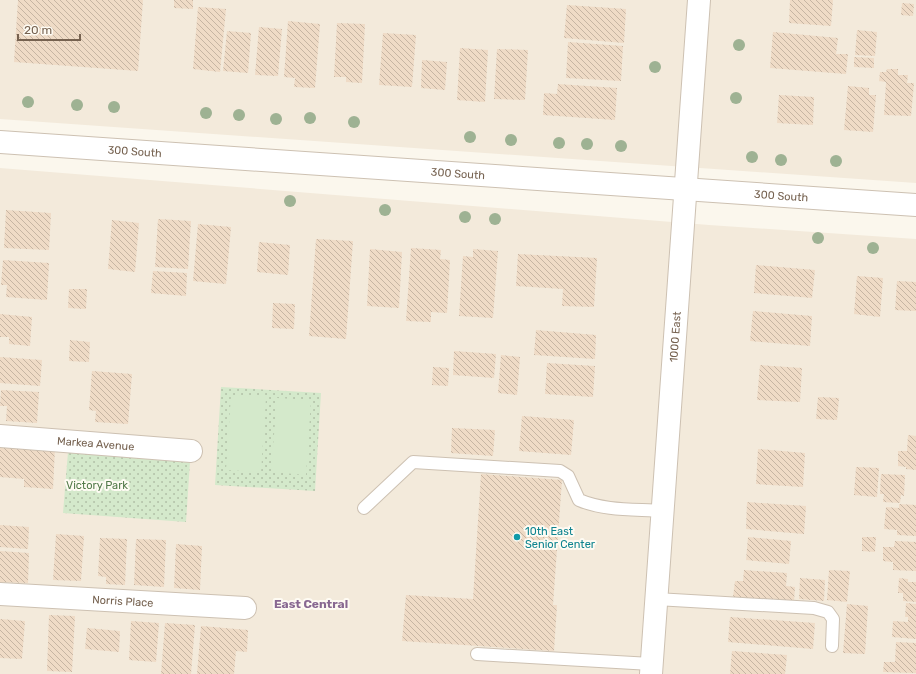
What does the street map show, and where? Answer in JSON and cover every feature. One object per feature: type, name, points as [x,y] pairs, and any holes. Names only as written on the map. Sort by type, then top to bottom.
[{"type":"street","name":"1000 East","points":[[651,669],[698,0]]},
{"type":"street","name":"300 South","points":[[0,142],[916,205]]},
{"type":"street","name":"Markea Avenue","points":[[0,436],[191,452]]},
{"type":"street","name":"Norris Place","points":[[0,594],[245,608]]},
{"type":"lane","points":[[364,508],[413,462],[560,471],[568,476],[579,500],[590,505],[607,508],[662,511]]},
{"type":"lane","points":[[656,599],[814,608],[828,612],[833,619],[832,646]]},
{"type":"lane","points":[[478,654],[651,669]]},
{"type":"shaded area","points":[[0,0],[916,0],[916,183],[0,119]]},
{"type":"shaded area","points":[[0,168],[709,225],[916,239],[916,674],[0,674]]},
{"type":"green space","points":[[221,387],[321,393],[315,491],[215,485]]},
{"type":"green space","points":[[231,395],[266,397],[261,472],[226,470]]},
{"type":"green space","points":[[277,398],[311,400],[306,475],[271,472]]},
{"type":"green space","name":"Victory Park","points":[[68,452],[190,462],[186,522],[63,513]]},
{"type":"building","points":[[18,0],[143,0],[138,71],[14,62]]},
{"type":"building","points":[[174,0],[193,0],[193,9],[174,8]]},
{"type":"building","points":[[790,0],[833,0],[831,26],[789,23]]},
{"type":"building","points":[[902,3],[914,4],[913,16],[901,15]]},
{"type":"building","points":[[567,5],[626,9],[624,43],[564,38]]},
{"type":"building","points":[[198,7],[226,9],[220,72],[193,69]]},
{"type":"building","points":[[288,21],[320,24],[315,88],[294,87],[295,78],[284,77]]},
{"type":"building","points":[[337,23],[365,24],[362,83],[346,82],[346,77],[334,77]]},
{"type":"building","points":[[259,27],[282,29],[278,76],[255,75]]},
{"type":"building","points":[[857,30],[877,32],[875,56],[855,55]]},
{"type":"building","points":[[227,31],[251,33],[248,73],[223,71]]},
{"type":"building","points":[[773,32],[838,38],[836,54],[848,54],[846,74],[770,68]]},
{"type":"building","points":[[383,33],[416,35],[412,87],[379,85]]},
{"type":"building","points":[[568,42],[623,46],[621,81],[566,78]]},
{"type":"building","points":[[460,48],[488,50],[485,102],[457,100]]},
{"type":"building","points":[[497,49],[528,50],[525,100],[494,99]]},
{"type":"building","points":[[854,57],[874,58],[874,68],[854,67]]},
{"type":"building","points":[[422,60],[447,62],[445,90],[421,88]]},
{"type":"building","points":[[887,69],[898,69],[898,75],[908,75],[907,83],[914,83],[911,116],[884,115],[886,82],[879,81],[880,72],[886,72]]},
{"type":"building","points":[[558,84],[617,88],[615,120],[543,115],[544,93],[557,94]]},
{"type":"building","points":[[848,86],[869,88],[869,95],[876,95],[873,132],[844,130]]},
{"type":"building","points":[[779,95],[814,97],[813,125],[777,123]]},
{"type":"building","points":[[6,210],[51,213],[49,250],[4,248]]},
{"type":"building","points":[[158,219],[191,221],[188,269],[155,267]]},
{"type":"building","points":[[112,220],[139,223],[135,272],[108,269]]},
{"type":"building","points":[[198,224],[231,227],[226,284],[193,281]]},
{"type":"building","points":[[316,239],[353,241],[346,339],[309,336]]},
{"type":"building","points":[[259,242],[290,245],[288,275],[257,272]]},
{"type":"building","points":[[411,248],[441,250],[440,259],[450,260],[447,313],[431,312],[431,322],[406,321]]},
{"type":"building","points":[[370,249],[402,252],[399,308],[367,306]]},
{"type":"building","points":[[473,249],[498,251],[493,318],[459,316],[463,256],[473,257]]},
{"type":"building","points":[[518,254],[597,258],[594,307],[562,306],[563,289],[516,286]]},
{"type":"building","points":[[3,260],[49,263],[47,300],[6,297],[7,285],[1,285]]},
{"type":"building","points":[[756,265],[815,270],[812,298],[754,293]]},
{"type":"building","points":[[153,271],[187,273],[186,296],[151,293]]},
{"type":"building","points":[[857,276],[883,278],[880,317],[854,314]]},
{"type":"building","points":[[897,281],[916,282],[916,311],[895,310]]},
{"type":"building","points":[[69,289],[87,289],[86,309],[68,308]]},
{"type":"building","points":[[273,303],[295,304],[294,329],[272,328]]},
{"type":"building","points":[[753,311],[812,316],[810,346],[750,341]]},
{"type":"building","points":[[0,314],[32,317],[30,346],[9,344],[9,337],[0,337]]},
{"type":"building","points":[[536,330],[596,335],[595,359],[534,355]]},
{"type":"building","points":[[70,340],[90,342],[89,362],[69,361]]},
{"type":"building","points":[[454,351],[496,354],[494,378],[453,375]]},
{"type":"building","points":[[501,355],[520,357],[517,395],[498,393]]},
{"type":"building","points":[[0,357],[42,360],[40,386],[0,383]]},
{"type":"building","points":[[547,363],[595,366],[593,397],[545,394]]},
{"type":"building","points":[[760,365],[802,368],[800,402],[757,400]]},
{"type":"building","points":[[433,367],[449,368],[448,386],[432,385]]},
{"type":"building","points":[[92,371],[132,374],[128,424],[95,422],[96,411],[89,410]]},
{"type":"building","points":[[1,390],[39,392],[37,423],[6,421],[7,406],[0,406]]},
{"type":"building","points":[[818,397],[839,398],[837,420],[816,419]]},
{"type":"building","points":[[522,416],[574,420],[571,455],[519,451]]},
{"type":"building","points":[[452,428],[495,430],[493,456],[451,453]]},
{"type":"building","points":[[908,435],[916,436],[916,470],[898,466],[898,451],[907,451]]},
{"type":"building","points":[[0,445],[55,448],[53,489],[24,487],[24,479],[0,477]]},
{"type":"building","points":[[758,449],[805,453],[803,487],[756,484]]},
{"type":"building","points":[[856,467],[879,468],[877,497],[854,495]]},
{"type":"building","name":"10th East Senior Center","points":[[481,474],[562,480],[553,605],[557,605],[554,651],[402,641],[406,595],[473,599]]},
{"type":"building","points":[[881,474],[905,475],[904,496],[901,495],[900,503],[883,502],[884,494],[880,494]]},
{"type":"building","points":[[747,502],[806,506],[804,534],[746,529]]},
{"type":"building","points":[[899,504],[916,505],[916,536],[897,535],[897,530],[884,529],[886,507],[899,508]]},
{"type":"building","points":[[0,525],[29,527],[28,549],[0,547]]},
{"type":"building","points":[[56,534],[84,536],[81,581],[53,580]]},
{"type":"building","points":[[748,537],[791,541],[789,564],[746,560]]},
{"type":"building","points":[[862,537],[876,537],[875,552],[862,551]]},
{"type":"building","points":[[100,538],[127,539],[125,585],[106,584],[106,577],[98,576]]},
{"type":"building","points":[[136,539],[166,540],[164,587],[134,585]]},
{"type":"building","points":[[895,541],[916,542],[916,571],[893,570],[893,562],[883,561],[883,547],[894,547]]},
{"type":"building","points":[[176,544],[202,546],[200,590],[174,588]]},
{"type":"building","points":[[0,551],[29,553],[28,583],[0,582]]},
{"type":"building","points":[[744,570],[787,573],[786,586],[795,587],[794,602],[733,597],[735,581],[743,581]]},
{"type":"building","points":[[829,570],[850,571],[847,602],[827,600]]},
{"type":"building","points":[[800,578],[825,580],[824,601],[799,599]]},
{"type":"building","points":[[899,578],[908,579],[908,582],[916,582],[916,602],[903,601],[903,593],[898,593]]},
{"type":"building","points":[[906,603],[916,604],[916,639],[892,637],[893,621],[908,622],[908,617],[905,617]]},
{"type":"building","points":[[847,604],[868,606],[865,654],[843,653]]},
{"type":"building","points":[[49,615],[75,616],[72,672],[47,671]]},
{"type":"building","points":[[730,617],[815,623],[813,649],[728,642]]},
{"type":"building","points":[[0,619],[25,621],[22,659],[0,658]]},
{"type":"building","points":[[131,621],[159,623],[156,662],[129,660]]},
{"type":"building","points":[[165,623],[195,625],[191,674],[161,674]]},
{"type":"building","points":[[201,626],[248,630],[247,652],[236,651],[234,674],[197,674]]},
{"type":"building","points":[[87,628],[120,631],[119,652],[85,649]]},
{"type":"building","points":[[896,642],[916,643],[916,673],[883,672],[884,662],[895,662]]},
{"type":"building","points":[[732,651],[787,655],[785,674],[730,674]]},
{"type":"place","name":"10th East Senior Center","points":[[517,537]]},
{"type":"district","name":"East Central","points":[[311,604]]}]
